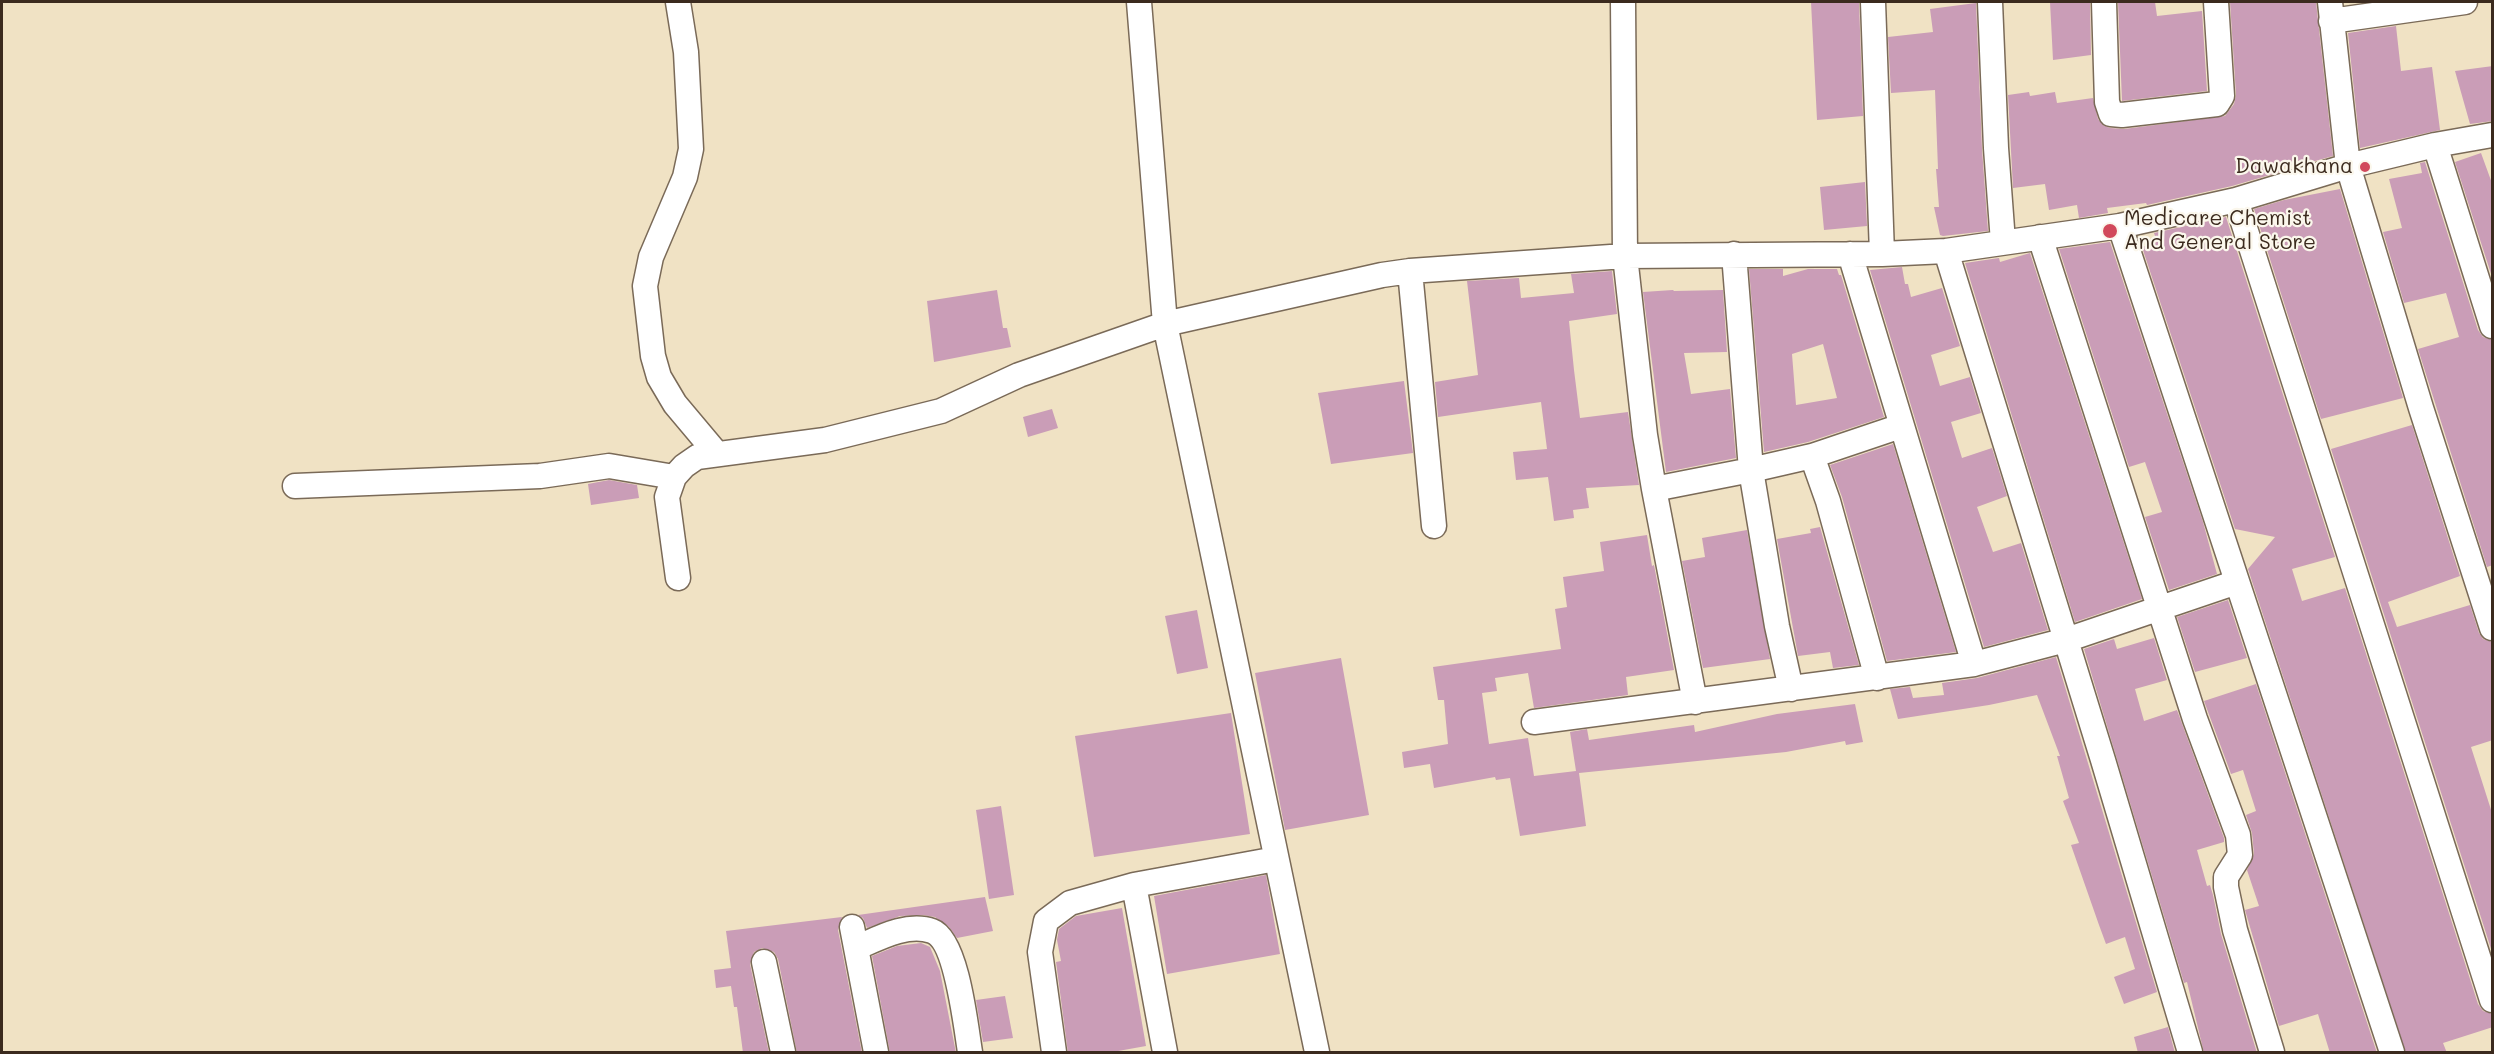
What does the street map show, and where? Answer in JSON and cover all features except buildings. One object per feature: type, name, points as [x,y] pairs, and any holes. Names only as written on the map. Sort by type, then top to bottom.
[{"type":"street","points":[[678,2],[686,52],[691,149],[685,177],[651,257],[645,286],[653,356],[659,377],[675,404],[717,454]]},
{"type":"street","points":[[1139,2],[1165,324],[1317,1053]]},
{"type":"street","points":[[1623,2],[1625,256],[1644,435],[1695,702]]},
{"type":"street","points":[[1873,2],[1882,254]]},
{"type":"street","points":[[1990,2],[1996,148],[2003,242]]},
{"type":"street","points":[[2104,2],[2107,102],[2111,114],[2122,115],[2217,104],[2222,96],[2216,2]]},
{"type":"street","points":[[2465,2],[2331,11],[2348,166],[2421,408],[2493,628]]},
{"type":"street","points":[[678,578],[667,497],[674,477],[697,457],[825,440],[941,411],[1019,375],[1165,324],[1410,271],[1625,256],[1882,254],[1946,251],[2120,226],[2236,200],[2348,166],[2435,145],[2493,135]]},
{"type":"street","points":[[2435,145],[2493,326]]},
{"type":"street","points":[[2236,200],[2493,1000]]},
{"type":"street","points":[[2120,226],[2392,1053]]},
{"type":"street","points":[[2040,237],[2195,719],[2238,835],[2240,855],[2226,878],[2226,887],[2235,930],[2272,1053]]},
{"type":"street","points":[[1946,251],[2190,1053]]},
{"type":"street","points":[[1734,254],[1751,470],[1777,626],[1791,689]]},
{"type":"street","points":[[1850,254],[1974,664]]},
{"type":"street","points":[[1410,271],[1434,526]]},
{"type":"street","points":[[1654,489],[1812,456],[1901,426]]},
{"type":"street","points":[[1812,456],[1828,501],[1877,678]]},
{"type":"street","points":[[296,486],[540,476],[609,466],[674,477]]},
{"type":"street","points":[[1534,722],[1974,664],[2066,640],[2237,582]]},
{"type":"street","points":[[1054,1053],[1040,952],[1046,921],[1070,903],[1134,885],[1276,860]]},
{"type":"street","points":[[1134,885],[1165,1053]]},
{"type":"street","points":[[876,1053],[854,938],[914,930],[932,931],[942,938],[957,972],[970,1053]]},
{"type":"street","points":[[764,962],[783,1053]]},
{"type":"place","name":"Dawakhana","points":[[2365,167]]},
{"type":"place","name":"Medicare Chemist And General Store","points":[[2110,231]]}]
